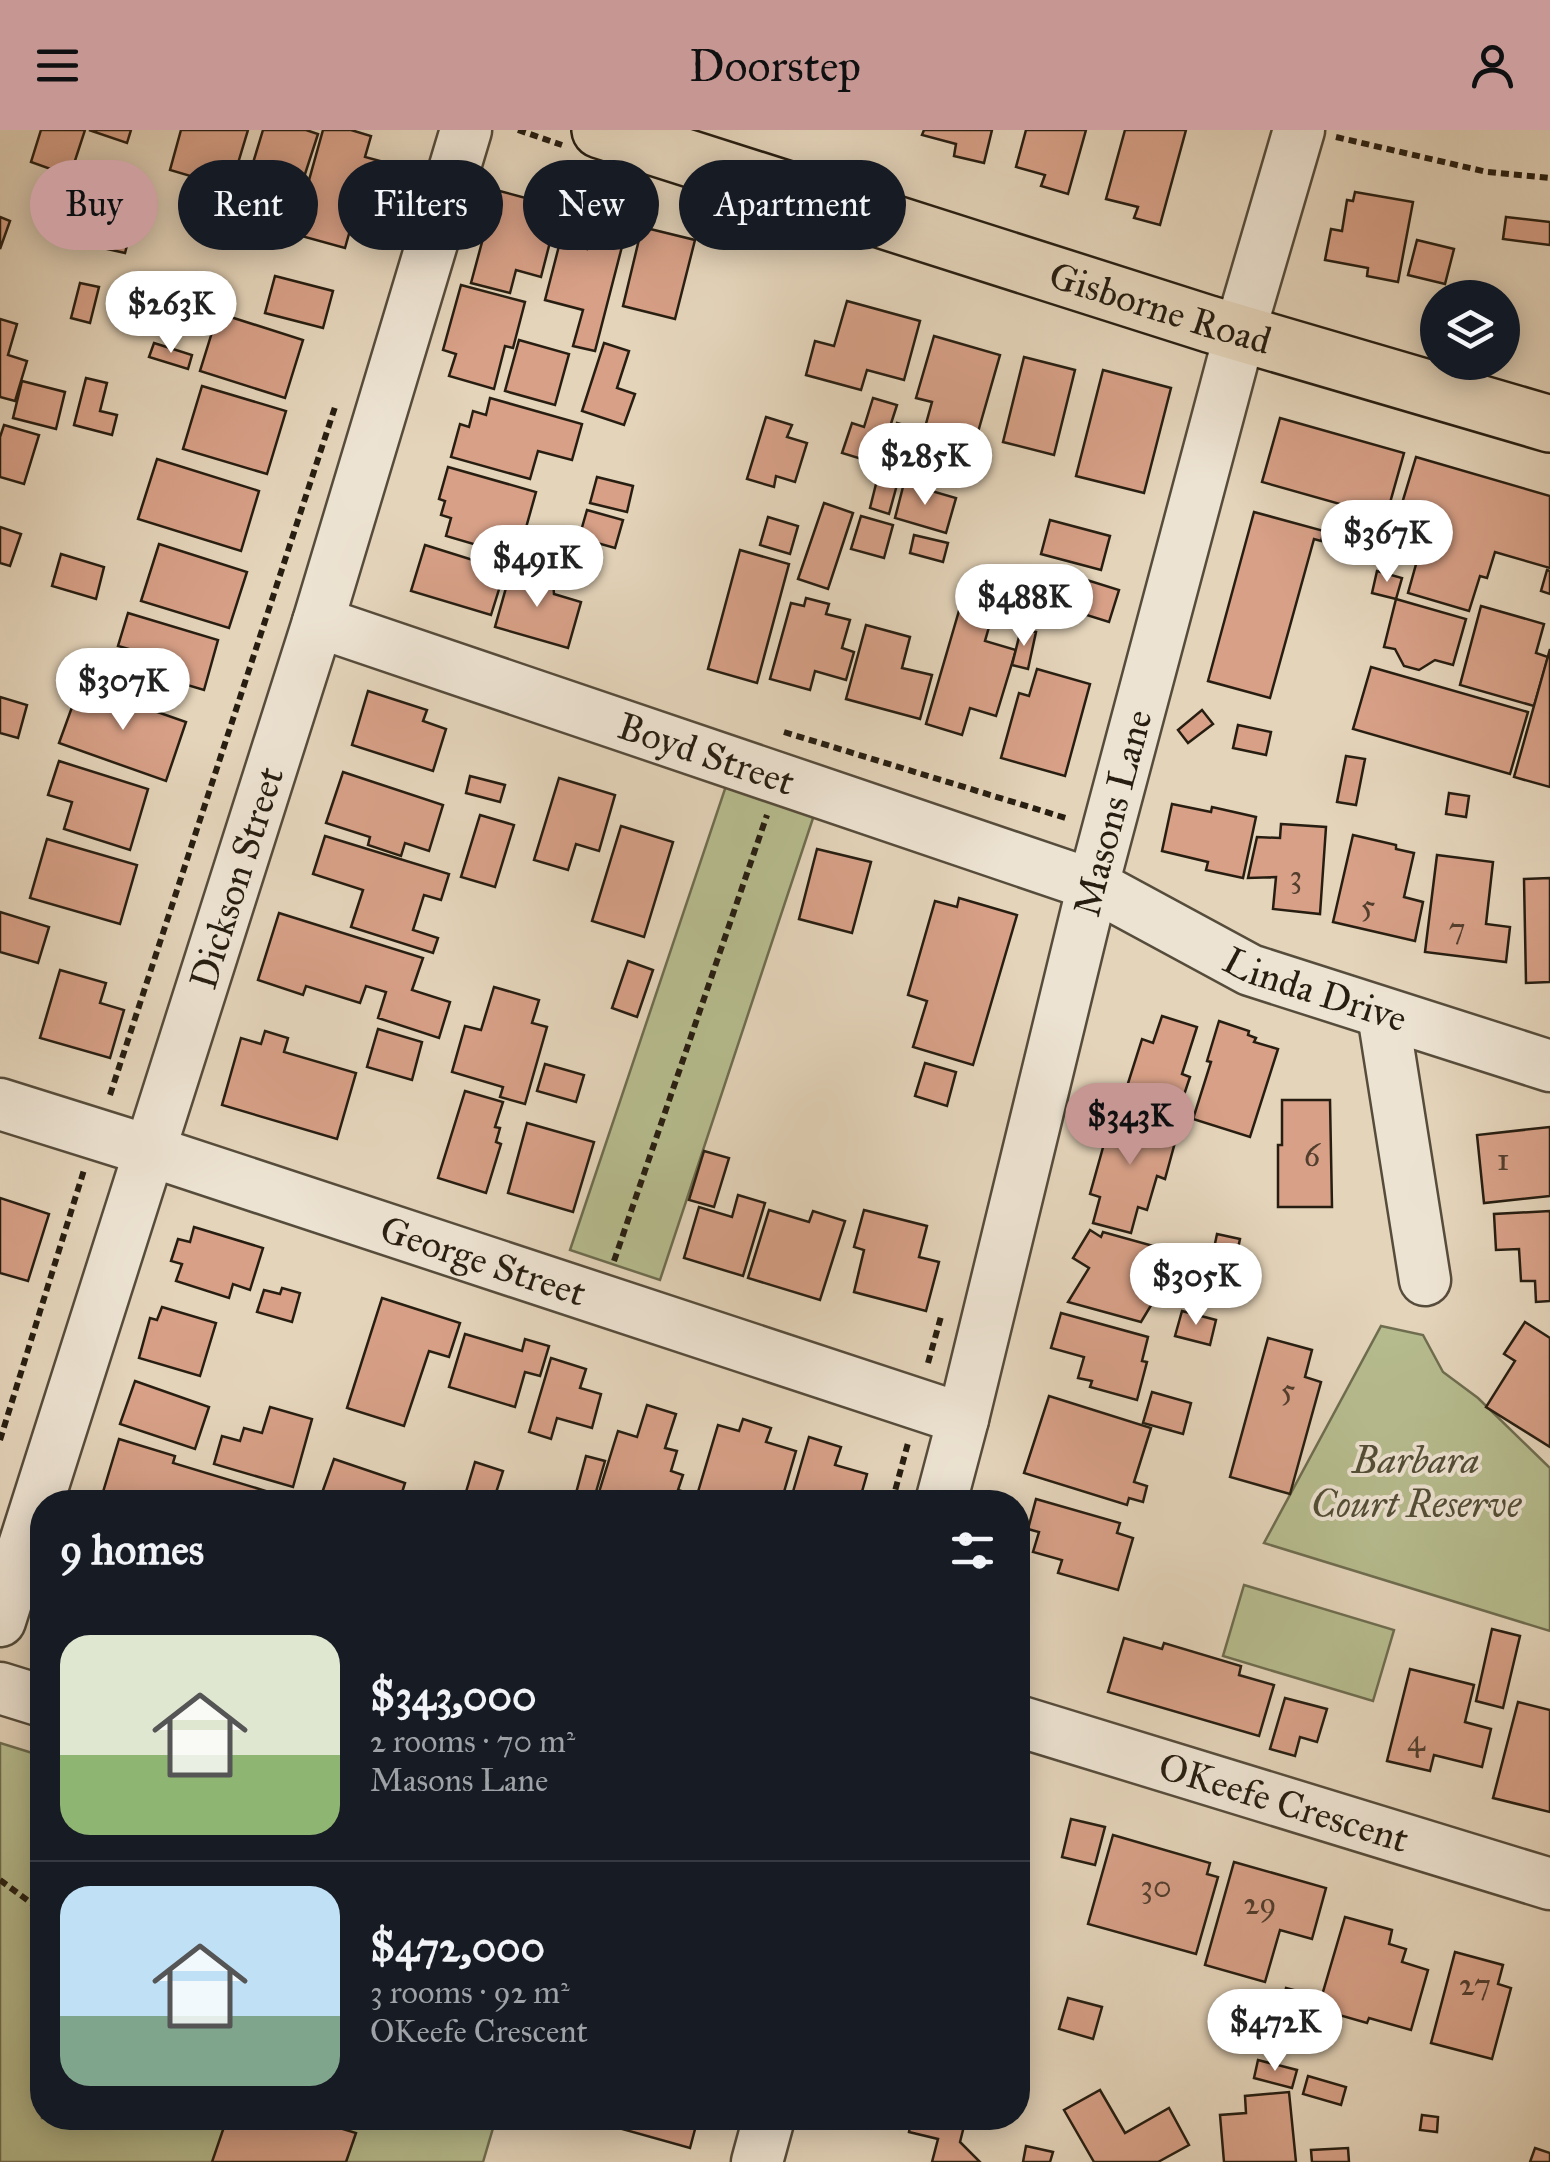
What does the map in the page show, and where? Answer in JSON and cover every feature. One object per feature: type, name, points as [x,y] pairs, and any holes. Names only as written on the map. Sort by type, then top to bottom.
[{"type":"main road","name":"Gisborne Road","points":[[600,130],[1240,332],[1550,424]]},
{"type":"street","name":"Dickson Street","points":[[42,1490],[318,622],[466,130]]},
{"type":"street","name":"Masons Lane","points":[[944,1490],[1093,885],[1240,332],[1315,133]]},
{"type":"street","name":"Boyd Street","points":[[318,622],[1093,885]]},
{"type":"street","name":"Linda Drive","points":[[1093,885],[1250,970],[1550,1066]]},
{"type":"street","points":[[1384,1014],[1425,1280]]},
{"type":"street","name":"George Street","points":[[0,1104],[964,1419]]},
{"type":"street","name":"Dickson Street","points":[[0,1621],[30,1527]]},
{"type":"street","points":[[0,1688],[30,1697]]},
{"type":"street","name":"OKeefe Crescent","points":[[1030,1725],[1550,1884]]},
{"type":"street","points":[[757,2162],[766,2130]]},
{"type":"path","points":[[1315,133],[1488,172],[1550,178]]},
{"type":"path","points":[[107,1104],[340,392]]},
{"type":"path","points":[[614,1261],[773,800]]},
{"type":"path","points":[[0,1440],[84,1169]]},
{"type":"path","points":[[895,1490],[912,1427]]},
{"type":"path","points":[[0,1880],[30,1902]]},
{"type":"green space","points":[[732,768],[820,797],[660,1280],[570,1250]]},
{"type":"green space","name":"Barbara Court Reserve","points":[[1381,1326],[1423,1335],[1443,1372],[1478,1398],[1550,1468],[1550,1631],[1264,1543]]},
{"type":"green space","points":[[1244,1585],[1394,1630],[1373,1701],[1223,1656]]},
{"type":"green space","points":[[0,1743],[30,1752],[30,2130],[492,2130],[483,2162],[0,2162]]},
{"type":"building","points":[[41,130],[85,130],[75,160],[32,160]]},
{"type":"building","points":[[89,130],[131,130],[127,143]]},
{"type":"building","points":[[181,130],[248,130],[239,160],[178,160],[178,172],[170,170]]},
{"type":"building","points":[[263,130],[306,130],[318,134],[310,160],[254,160]]},
{"type":"building","points":[[323,130],[351,130],[371,136],[365,157],[376,160],[338,160],[338,246],[318,241],[318,160],[315,160]]},
{"type":"building","points":[[924,130],[992,130],[984,163],[954,156],[956,144],[922,135]]},
{"type":"building","points":[[1026,130],[1086,130],[1068,194],[1041,186],[1045,175],[1016,167]]},
{"type":"building","points":[[1125,130],[1186,130],[1160,225],[1134,218],[1138,207],[1106,199]]},
{"type":"building","points":[[503,192],[523,197],[523,250],[548,250],[541,277],[516,270],[510,293],[471,283],[480,250],[503,250]]},
{"type":"building","points":[[1355,192],[1413,202],[1398,282],[1367,276],[1368,268],[1325,260],[1331,229],[1342,231],[1347,200],[1353,201]]},
{"type":"building","points":[[0,217],[10,221],[0,249]]},
{"type":"building","points":[[1506,217],[1550,222],[1550,245],[1503,239]]},
{"type":"building","points":[[659,231],[679,236],[679,250],[692,250],[675,319],[623,306],[636,250],[659,250]]},
{"type":"building","points":[[1417,240],[1454,249],[1446,280],[1408,275]]},
{"type":"building","points":[[558,250],[621,250],[595,351],[573,346],[583,310],[545,300]]},
{"type":"building","points":[[275,276],[333,291],[323,328],[265,313]]},
{"type":"building","points":[[80,283],[99,287],[90,323],[71,318]]},
{"type":"building","points":[[461,285],[525,302],[513,348],[505,346],[494,389],[449,376],[456,354],[443,350]]},
{"type":"building","points":[[847,301],[920,321],[904,380],[867,370],[861,390],[806,375],[815,341],[834,346]]},
{"type":"building","points":[[218,313],[303,340],[285,398],[200,371]]},
{"type":"building","points":[[0,319],[17,324],[8,355],[27,361],[15,401],[0,397]]},
{"type":"building","points":[[934,336],[1000,355],[974,446],[924,431],[932,402],[916,398]]},
{"type":"building","points":[[519,340],[569,354],[555,405],[505,391]]},
{"type":"building","points":[[154,343],[192,355],[188,369],[149,357]]},
{"type":"building","points":[[604,343],[629,351],[617,388],[635,394],[624,425],[582,411]]},
{"type":"building","points":[[1024,357],[1075,370],[1054,455],[1003,442]]},
{"type":"building","points":[[1103,370],[1171,388],[1144,493],[1076,476]]},
{"type":"building","points":[[86,378],[107,383],[100,411],[117,415],[112,435],[74,425]]},
{"type":"building","points":[[22,381],[65,392],[56,429],[13,418]]},
{"type":"building","points":[[202,386],[286,411],[267,474],[183,449]]},
{"type":"building","points":[[490,398],[582,424],[572,460],[538,451],[530,479],[451,457],[460,424],[469,427],[473,411],[486,415]]},
{"type":"building","points":[[873,398],[897,405],[878,464],[842,453],[852,423],[864,427]]},
{"type":"building","points":[[766,417],[792,425],[787,437],[807,443],[795,482],[776,476],[774,487],[747,479]]},
{"type":"building","points":[[1280,418],[1404,453],[1386,517],[1262,482]]},
{"type":"building","points":[[897,423],[911,427],[899,470],[885,466]]},
{"type":"building","points":[[4,425],[39,435],[24,484],[0,477],[0,437]]},
{"type":"building","points":[[1416,457],[1550,496],[1550,568],[1495,552],[1487,578],[1480,576],[1469,611],[1408,593],[1420,550],[1408,546],[1411,535],[1394,530]]},
{"type":"building","points":[[157,459],[259,491],[241,551],[138,519]]},
{"type":"building","points":[[448,467],[536,492],[522,542],[491,533],[487,548],[446,536],[451,518],[441,515],[445,501],[439,499]]},
{"type":"building","points":[[878,476],[898,481],[889,514],[870,508]]},
{"type":"building","points":[[597,477],[633,486],[627,512],[590,503]]},
{"type":"building","points":[[904,483],[956,498],[946,533],[895,518]]},
{"type":"building","points":[[824,503],[853,513],[828,589],[798,579]]},
{"type":"building","points":[[587,510],[623,520],[615,548],[579,538]]},
{"type":"building","points":[[1254,512],[1324,531],[1321,541],[1314,539],[1270,698],[1208,681]]},
{"type":"building","points":[[861,516],[893,525],[884,558],[851,549]]},
{"type":"building","points":[[768,517],[798,526],[790,554],[760,545]]},
{"type":"building","points":[[1050,520],[1110,536],[1101,570],[1041,554]]},
{"type":"building","points":[[0,527],[21,534],[10,566],[0,563]]},
{"type":"building","points":[[914,535],[948,543],[943,562],[910,553]]},
{"type":"building","points":[[519,542],[563,553],[557,577],[513,566]]},
{"type":"building","points":[[159,544],[247,572],[229,628],[141,601]]},
{"type":"building","points":[[425,545],[505,570],[491,615],[411,591]]},
{"type":"building","points":[[740,550],[789,564],[757,683],[708,669]]},
{"type":"building","points":[[61,554],[104,567],[96,599],[52,586]]},
{"type":"building","points":[[511,570],[553,581],[554,594],[581,602],[568,648],[495,627]]},
{"type":"building","points":[[1547,570],[1550,571],[1550,594],[1541,591]]},
{"type":"building","points":[[1058,571],[1119,590],[1109,622],[1048,603]]},
{"type":"building","points":[[1377,571],[1402,578],[1396,599],[1372,593]]},
{"type":"building","points":[[963,597],[995,606],[985,641],[1016,650],[996,716],[970,708],[962,735],[926,724]]},
{"type":"building","points":[[806,598],[829,604],[826,614],[850,620],[842,648],[854,652],[846,680],[815,671],[810,690],[770,679],[791,603],[804,606]]},
{"type":"building","points":[[1396,599],[1466,619],[1453,665],[1435,660],[1419,670],[1404,666],[1395,649],[1384,647]]},
{"type":"building","points":[[1481,606],[1544,624],[1536,653],[1548,657],[1534,706],[1460,685]]},
{"type":"building","points":[[128,613],[218,640],[204,690],[164,678],[159,697],[105,681],[113,656],[157,669],[161,658],[118,646]]},
{"type":"building","points":[[866,625],[910,637],[902,668],[932,675],[920,719],[846,699]]},
{"type":"building","points":[[1021,629],[1036,632],[1028,669],[1012,665]]},
{"type":"building","points":[[1550,649],[1550,787],[1514,777]]},
{"type":"building","points":[[1371,667],[1528,712],[1510,774],[1353,729]]},
{"type":"building","points":[[1037,669],[1090,684],[1065,776],[1001,758],[1019,693],[1029,696]]},
{"type":"building","points":[[80,685],[186,722],[166,781],[59,743]]},
{"type":"building","points":[[368,691],[427,710],[423,721],[446,729],[433,771],[352,745]]},
{"type":"building","points":[[0,697],[27,705],[18,738],[0,733]]},
{"type":"building","points":[[1202,710],[1213,724],[1188,743],[1178,730]]},
{"type":"building","points":[[1238,725],[1271,732],[1266,755],[1233,748]]},
{"type":"building","points":[[1346,756],[1365,759],[1356,805],[1337,802]]},
{"type":"building","points":[[59,761],[148,789],[130,850],[64,829],[72,802],[48,795]]},
{"type":"building","points":[[343,772],[443,805],[429,851],[405,843],[401,856],[368,845],[370,837],[326,823]]},
{"type":"building","points":[[470,776],[505,785],[500,802],[466,793]]},
{"type":"building","points":[[559,778],[615,795],[599,851],[576,844],[568,870],[534,860]]},
{"type":"building","points":[[1449,793],[1469,796],[1466,817],[1446,814]]},
{"type":"building","points":[[1172,804],[1211,812],[1212,807],[1256,817],[1243,878],[1206,870],[1208,862],[1162,851]]},
{"type":"building","points":[[480,815],[514,825],[495,887],[461,877]]},
{"type":"building","points":[[1281,824],[1326,827],[1320,914],[1273,909],[1276,877],[1248,878],[1257,837],[1280,838]]},
{"type":"building","points":[[621,826],[673,842],[644,937],[592,921]]},
{"type":"building","points":[[1353,835],[1414,853],[1404,897],[1423,902],[1415,941],[1333,922]]},
{"type":"building","points":[[325,836],[449,874],[441,900],[424,895],[413,930],[438,938],[433,953],[351,927],[363,890],[313,874]]},
{"type":"building","points":[[47,839],[137,865],[120,924],[30,898]]},
{"type":"building","points":[[817,849],[871,862],[852,933],[799,919]]},
{"type":"building","points":[[1437,855],[1493,862],[1486,924],[1510,927],[1506,962],[1425,952]]},
{"type":"building","points":[[1550,878],[1550,982],[1526,983],[1524,879]]},
{"type":"building","points":[[959,898],[1017,915],[973,1065],[913,1047],[927,1001],[908,995],[935,901],[957,907]]},
{"type":"building","points":[[0,912],[49,927],[38,963],[0,952]]},
{"type":"building","points":[[279,913],[423,958],[412,990],[450,1002],[439,1038],[378,1018],[386,992],[366,986],[360,1003],[306,986],[303,995],[258,980]]},
{"type":"building","points":[[628,961],[653,970],[637,1017],[612,1008]]},
{"type":"building","points":[[60,970],[106,983],[100,1003],[124,1010],[110,1058],[40,1038]]},
{"type":"building","points":[[494,987],[539,1000],[532,1023],[547,1027],[525,1104],[500,1097],[503,1087],[452,1072],[465,1026],[481,1030]]},
{"type":"building","points":[[1162,1016],[1197,1027],[1182,1074],[1190,1077],[1178,1113],[1124,1096],[1142,1039],[1153,1043]]},
{"type":"building","points":[[1219,1021],[1249,1031],[1248,1035],[1256,1038],[1254,1042],[1278,1049],[1250,1137],[1193,1119]]},
{"type":"building","points":[[378,1029],[422,1042],[412,1080],[367,1067]]},
{"type":"building","points":[[265,1031],[288,1038],[284,1052],[356,1073],[337,1139],[222,1105],[241,1038],[261,1044]]},
{"type":"building","points":[[925,1063],[956,1072],[947,1106],[915,1096]]},
{"type":"building","points":[[545,1064],[584,1075],[576,1102],[537,1091]]},
{"type":"building","points":[[465,1091],[503,1102],[495,1127],[500,1128],[496,1142],[501,1144],[486,1193],[438,1178]]},
{"type":"building","points":[[1282,1100],[1330,1100],[1332,1207],[1278,1207]]},
{"type":"building","points":[[1114,1108],[1168,1124],[1166,1132],[1177,1135],[1165,1179],[1157,1176],[1147,1210],[1138,1207],[1131,1233],[1093,1223],[1100,1197],[1090,1194]]},
{"type":"building","points":[[527,1123],[594,1142],[573,1212],[508,1193]]},
{"type":"building","points":[[1550,1127],[1550,1196],[1484,1203],[1477,1135]]},
{"type":"building","points":[[704,1151],[729,1158],[714,1207],[689,1200]]},
{"type":"building","points":[[738,1195],[765,1203],[743,1276],[684,1258],[699,1207],[732,1217]]},
{"type":"building","points":[[0,1198],[49,1214],[28,1281],[0,1273]]},
{"type":"building","points":[[769,1210],[809,1222],[813,1211],[845,1221],[820,1300],[748,1278]]},
{"type":"building","points":[[864,1210],[927,1226],[919,1257],[939,1262],[926,1311],[854,1292],[864,1250],[854,1247]]},
{"type":"building","points":[[1550,1211],[1550,1301],[1536,1302],[1535,1281],[1521,1281],[1519,1249],[1496,1250],[1494,1214]]},
{"type":"building","points":[[194,1227],[263,1248],[250,1290],[233,1284],[229,1298],[176,1281],[182,1264],[171,1261],[178,1239],[190,1242]]},
{"type":"building","points":[[1090,1230],[1101,1237],[1103,1232],[1182,1254],[1141,1322],[1068,1302],[1089,1268],[1073,1258]]},
{"type":"building","points":[[1217,1234],[1240,1239],[1236,1258],[1213,1253]]},
{"type":"building","points":[[282,1288],[300,1293],[292,1322],[257,1312],[264,1290],[280,1294]]},
{"type":"building","points":[[382,1298],[460,1323],[449,1357],[429,1351],[404,1426],[347,1408]]},
{"type":"building","points":[[162,1307],[216,1323],[200,1376],[139,1358],[150,1318],[157,1320]]},
{"type":"building","points":[[1182,1311],[1216,1320],[1210,1345],[1175,1336]]},
{"type":"building","points":[[1061,1313],[1148,1337],[1142,1361],[1147,1362],[1137,1400],[1090,1387],[1092,1381],[1078,1378],[1084,1357],[1051,1348]]},
{"type":"building","points":[[1525,1322],[1550,1338],[1550,1447],[1486,1407],[1515,1361],[1504,1354]]},
{"type":"building","points":[[465,1334],[522,1351],[525,1339],[549,1346],[540,1376],[525,1372],[515,1407],[449,1387]]},
{"type":"building","points":[[1268,1338],[1312,1350],[1305,1377],[1321,1382],[1290,1494],[1230,1477]]},
{"type":"building","points":[[551,1358],[586,1369],[580,1388],[601,1394],[592,1428],[557,1418],[551,1439],[529,1432]]},
{"type":"building","points":[[135,1381],[209,1407],[195,1449],[120,1424]]},
{"type":"building","points":[[1152,1392],[1191,1403],[1183,1434],[1143,1423]]},
{"type":"building","points":[[1049,1396],[1151,1428],[1134,1482],[1147,1486],[1143,1502],[1129,1498],[1127,1505],[1024,1473]]},
{"type":"building","points":[[647,1405],[676,1414],[665,1448],[677,1451],[671,1471],[683,1475],[678,1490],[600,1490],[618,1431],[637,1437]]},
{"type":"building","points":[[270,1407],[312,1419],[293,1487],[214,1464],[222,1436],[240,1441],[244,1428],[262,1433]]},
{"type":"building","points":[[743,1419],[771,1428],[766,1442],[796,1451],[785,1490],[699,1490],[718,1425],[739,1431]]},
{"type":"building","points":[[809,1437],[841,1447],[835,1465],[867,1474],[862,1490],[794,1490]]},
{"type":"building","points":[[119,1439],[175,1456],[173,1463],[263,1490],[104,1490]]},
{"type":"building","points":[[586,1456],[605,1461],[597,1490],[577,1490]]},
{"type":"building","points":[[334,1459],[405,1483],[403,1490],[323,1490]]},
{"type":"building","points":[[475,1462],[503,1471],[497,1490],[467,1490]]},
{"type":"building","points":[[1036,1499],[1120,1523],[1117,1533],[1133,1538],[1118,1590],[1058,1573],[1062,1560],[1033,1552],[1039,1532],[1030,1530]]},
{"type":"building","points":[[1492,1629],[1520,1636],[1503,1708],[1476,1701]]},
{"type":"building","points":[[1124,1638],[1162,1649],[1164,1643],[1241,1666],[1239,1675],[1274,1685],[1259,1736],[1108,1692]]},
{"type":"building","points":[[1410,1669],[1474,1685],[1465,1722],[1491,1729],[1482,1767],[1434,1755],[1430,1771],[1387,1761]]},
{"type":"building","points":[[1285,1698],[1327,1709],[1317,1742],[1300,1737],[1295,1756],[1270,1749]]},
{"type":"building","points":[[1518,1702],[1550,1710],[1550,1812],[1493,1798]]},
{"type":"building","points":[[1071,1819],[1105,1827],[1095,1865],[1062,1857]]},
{"type":"building","points":[[1113,1835],[1210,1863],[1207,1874],[1218,1877],[1196,1954],[1088,1924]]},
{"type":"building","points":[[1234,1862],[1326,1888],[1312,1939],[1280,1930],[1265,1982],[1205,1965]]},
{"type":"building","points":[[1345,1917],[1392,1930],[1389,1944],[1406,1949],[1402,1962],[1428,1970],[1411,2030],[1318,2009]]},
{"type":"building","points":[[1455,1952],[1503,1965],[1498,1984],[1511,1988],[1492,2059],[1431,2043]]},
{"type":"building","points":[[1286,1988],[1312,1995],[1297,2051],[1271,2044]]},
{"type":"building","points":[[1068,1998],[1102,2007],[1093,2039],[1059,2029]]},
{"type":"building","points":[[1258,2060],[1297,2070],[1292,2088],[1254,2078]]},
{"type":"building","points":[[1308,2076],[1346,2087],[1341,2105],[1303,2094]]},
{"type":"building","points":[[1100,2090],[1125,2133],[1169,2108],[1189,2145],[1158,2162],[1094,2162],[1064,2110]]},
{"type":"building","points":[[1289,2092],[1296,2162],[1224,2162],[1220,2115],[1246,2113],[1245,2096]]},
{"type":"building","points":[[1422,2115],[1438,2117],[1437,2132],[1420,2130]]},
{"type":"building","points":[[223,2130],[356,2133],[346,2162],[212,2162]]},
{"type":"building","points":[[626,2130],[695,2130],[690,2148]]},
{"type":"building","points":[[963,2130],[960,2142],[980,2162],[932,2162],[938,2139],[909,2132]]},
{"type":"building","points":[[1026,2146],[1053,2152],[1050,2162],[1023,2162]]},
{"type":"building","points":[[1348,2148],[1349,2162],[1312,2162],[1311,2150]]},
{"type":"building","points":[[1535,2148],[1550,2153],[1550,2162],[1530,2162]]}]
